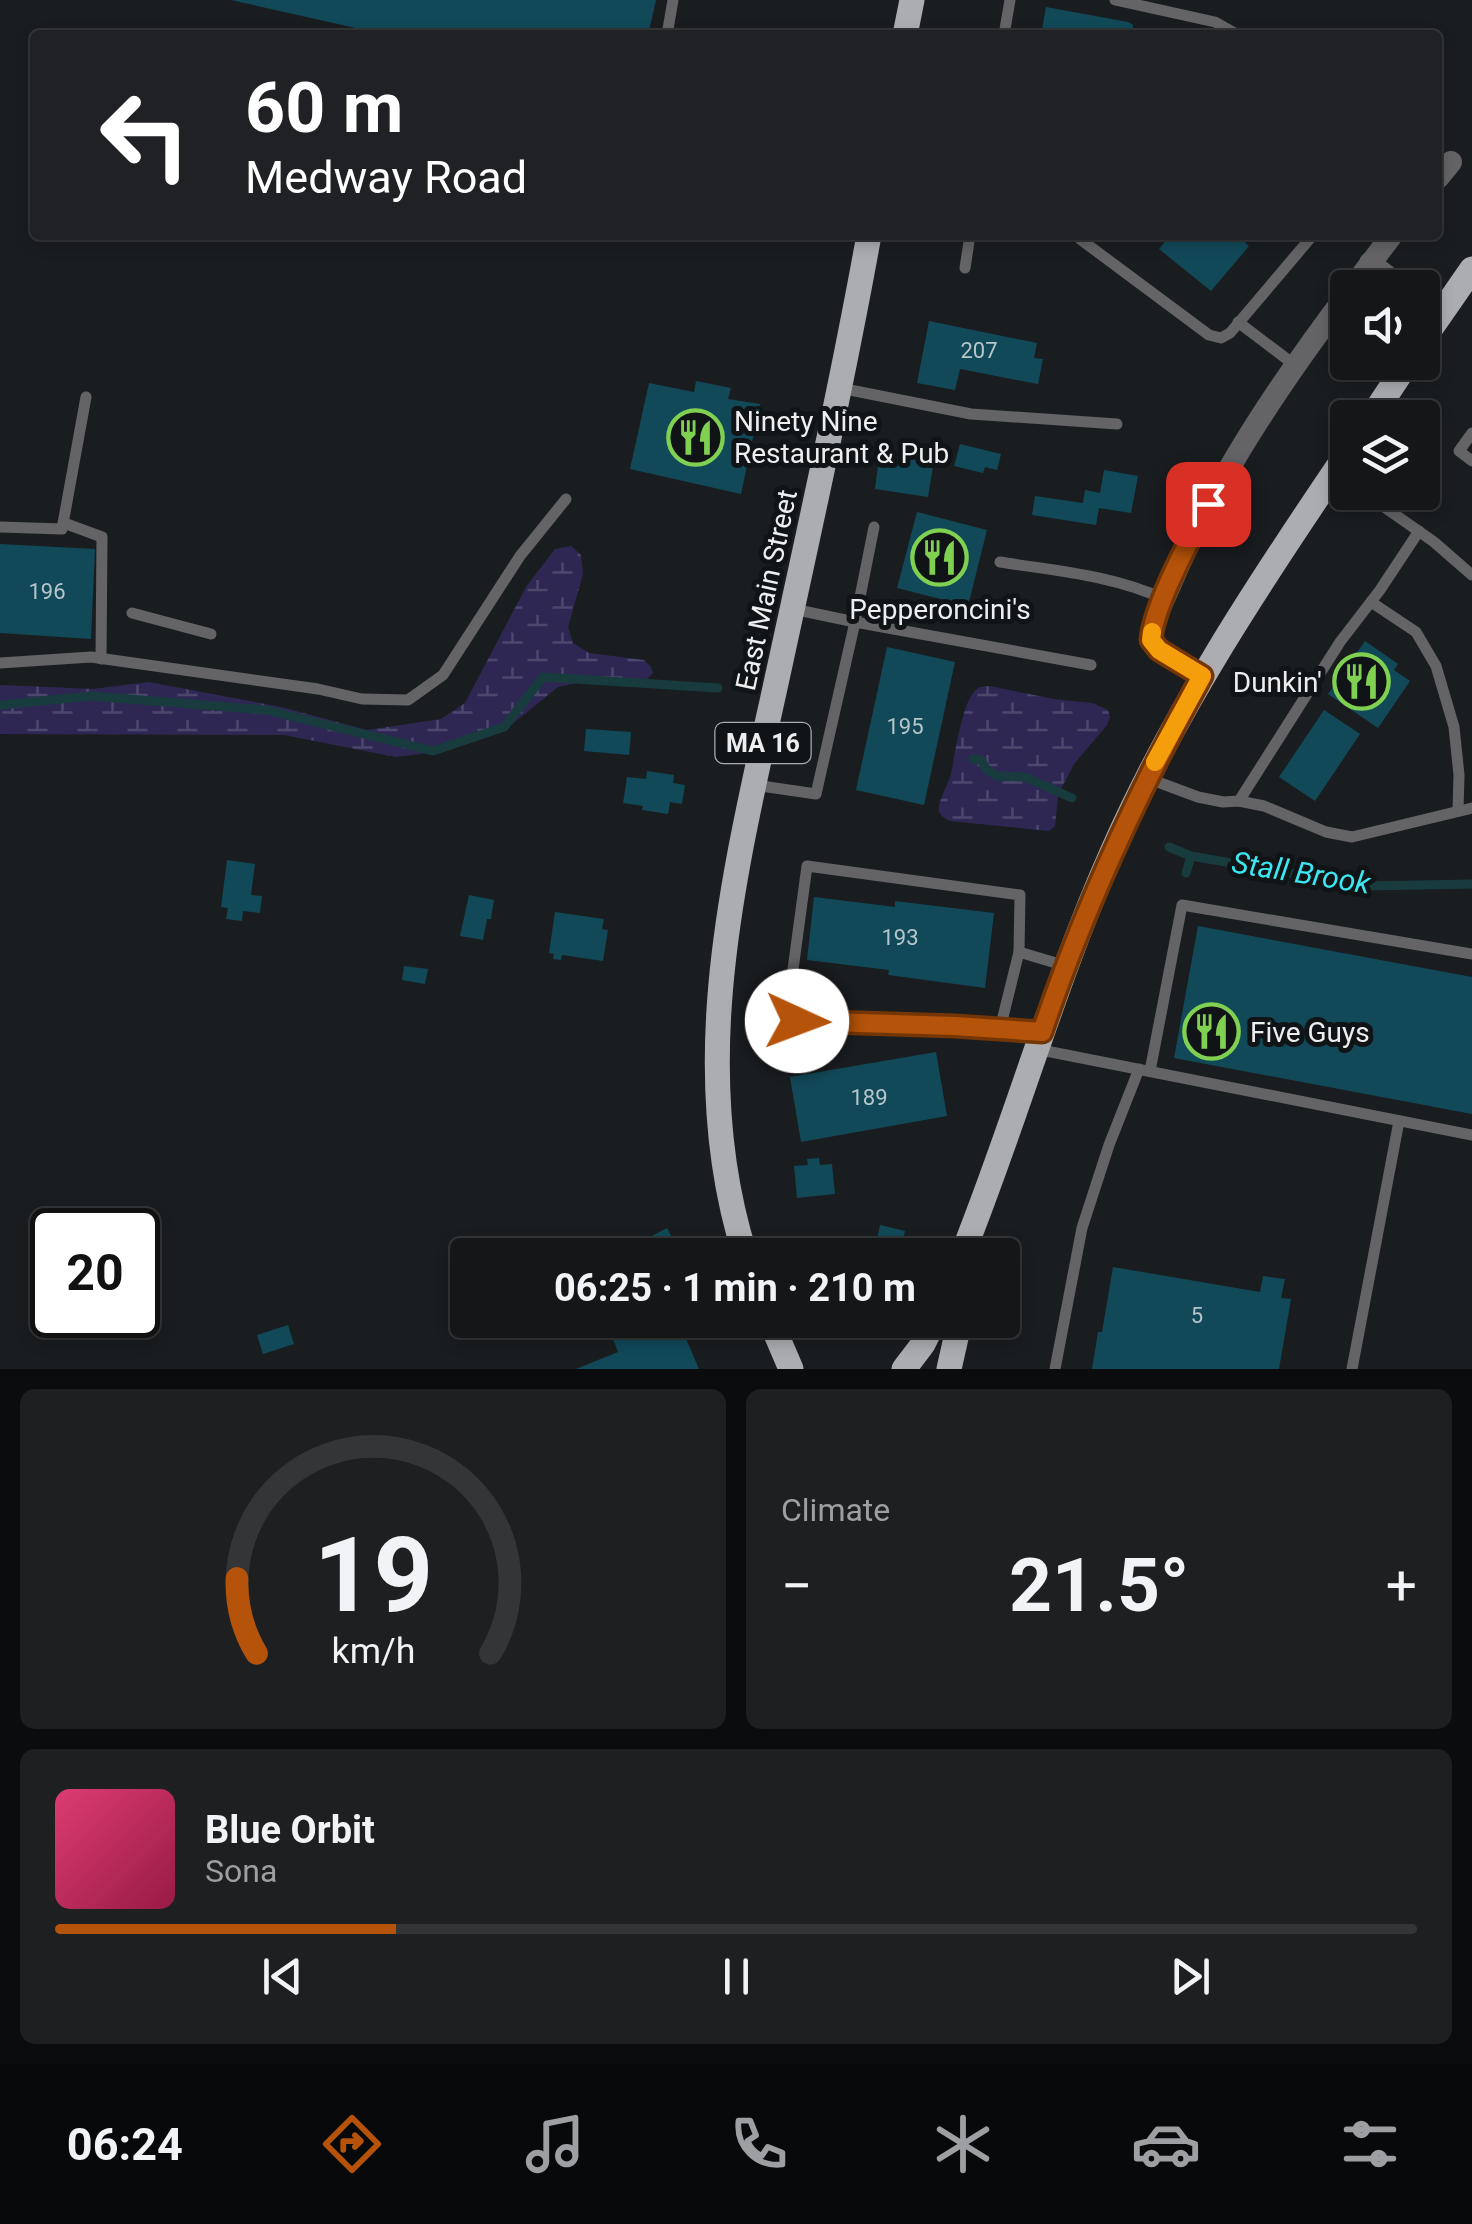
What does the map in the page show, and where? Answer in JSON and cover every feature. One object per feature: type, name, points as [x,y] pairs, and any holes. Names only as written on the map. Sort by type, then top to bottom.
[{"type":"main road","points":[[907,30],[912,0]]},
{"type":"main road","name":"East Main Street","points":[[740,1238],[717,1093],[716,1028],[733,883],[868,240]]},
{"type":"main road","points":[[1440,301],[1472,268]]},
{"type":"main road","points":[[969,1238],[1066,966],[1146,778],[1242,609],[1330,487]]},
{"type":"main road","points":[[980,1238],[994,1175]]},
{"type":"main road","points":[[778,1338],[791,1369]]},
{"type":"main road","points":[[904,1369],[926,1338]]},
{"type":"main road","points":[[949,1369],[956,1338]]},
{"type":"street","points":[[1365,270],[1388,240]]},
{"type":"street","points":[[1370,263],[1379,270]]},
{"type":"street","points":[[1202,676],[1159,650],[1151,640],[1152,628],[1221,480],[1330,318]]},
{"type":"lane","points":[[668,30],[673,0]]},
{"type":"lane","points":[[1005,30],[1010,0]]},
{"type":"lane","points":[[1115,0],[1215,22],[1228,30]]},
{"type":"lane","points":[[965,268],[969,240]]},
{"type":"lane","points":[[1081,240],[1216,338],[1226,336],[1309,240]]},
{"type":"lane","points":[[1238,322],[1296,366]]},
{"type":"lane","points":[[840,388],[972,414],[1116,424]]},
{"type":"lane","points":[[0,527],[62,530],[86,397]]},
{"type":"lane","points":[[1472,434],[1459,452],[1472,460]]},
{"type":"lane","points":[[0,663],[91,657],[318,689],[362,699],[408,700],[443,675],[520,556],[566,498]]},
{"type":"lane","points":[[1389,510],[1472,575]]},
{"type":"lane","points":[[64,523],[102,537],[101,659]]},
{"type":"lane","points":[[754,784],[816,794],[874,527]]},
{"type":"lane","points":[[1238,801],[1340,642],[1419,531]]},
{"type":"lane","points":[[1000,562],[1114,580],[1164,599]]},
{"type":"lane","points":[[1371,602],[1416,632],[1436,666],[1454,728],[1458,811]]},
{"type":"lane","points":[[792,609],[1091,665]]},
{"type":"lane","points":[[132,613],[211,634]]},
{"type":"lane","points":[[1146,778],[1198,797],[1264,806],[1326,832],[1352,838],[1472,808]]},
{"type":"lane","points":[[1000,1029],[1019,952],[1020,894],[808,866],[788,1006],[797,1021],[1000,1029],[1144,1070],[1472,1135]]},
{"type":"lane","points":[[1055,1369],[1086,1216],[1109,1145],[1144,1070],[1182,905],[1472,954]]},
{"type":"lane","points":[[1019,952],[1066,966]]},
{"type":"lane","points":[[1352,1369],[1399,1121]]},
{"type":"green space","points":[[571,546],[581,555],[583,574],[568,627],[573,643],[589,653],[644,660],[653,673],[647,679],[634,681],[585,681],[558,687],[505,730],[443,751],[396,757],[284,735],[0,734],[0,685],[93,689],[149,682],[281,707],[367,730],[441,719],[465,703],[526,587],[555,549]]},
{"type":"green space","points":[[989,686],[1092,703],[1108,710],[1107,725],[1074,764],[1058,795],[1055,826],[1049,831],[950,821],[939,811],[966,706],[977,689]]},
{"type":"building","points":[[231,0],[656,0],[649,30],[365,30]]},
{"type":"building","points":[[1046,7],[1133,25],[1133,30],[1042,30]]},
{"type":"building","points":[[1161,240],[1242,240],[1249,246],[1211,291],[1159,249],[1164,243]]},
{"type":"building","points":[[929,321],[1037,343],[1034,358],[1043,359],[1038,384],[960,369],[955,390],[917,383]]},
{"type":"building","name":"Ninety Nine Restaurant & Pub","points":[[696,381],[731,388],[728,399],[760,404],[741,494],[630,469],[649,383],[694,392]]},
{"type":"building","points":[[960,444],[1001,454],[997,470],[985,467],[983,473],[954,466]]},
{"type":"building","points":[[907,457],[933,466],[928,497],[875,489],[879,458],[906,462]]},
{"type":"building","points":[[1104,470],[1138,476],[1131,513],[1099,508],[1096,525],[1032,515],[1035,496],[1083,503],[1085,490],[1100,493]]},
{"type":"building","points":[[917,512],[987,530],[968,606],[897,588]]},
{"type":"building","points":[[0,544],[95,549],[91,639],[0,633]]},
{"type":"building","points":[[1365,641],[1398,664],[1394,670],[1410,681],[1378,728],[1328,694]]},
{"type":"building","points":[[887,647],[955,662],[924,805],[856,790]]},
{"type":"building","points":[[1324,710],[1360,734],[1315,801],[1279,777]]},
{"type":"building","points":[[586,729],[631,732],[629,755],[584,751]]},
{"type":"building","points":[[647,771],[674,775],[673,783],[685,785],[682,804],[670,802],[668,814],[623,803],[627,777],[646,779]]},
{"type":"building","points":[[227,860],[255,864],[251,895],[262,896],[260,913],[243,911],[242,921],[226,919],[228,908],[221,907]]},
{"type":"building","points":[[469,895],[494,900],[483,940],[460,936]]},
{"type":"building","points":[[814,897],[895,907],[895,901],[994,913],[985,988],[807,960]]},
{"type":"building","points":[[555,912],[604,919],[602,929],[608,930],[603,961],[562,955],[561,960],[553,959],[554,954],[549,953]]},
{"type":"building","points":[[1198,926],[1472,977],[1472,1114],[1174,1058]]},
{"type":"building","points":[[404,966],[428,969],[425,984],[402,980]]},
{"type":"building","points":[[936,1052],[947,1116],[801,1142],[790,1077]]},
{"type":"building","points":[[819,1158],[820,1165],[832,1164],[835,1194],[797,1198],[794,1166],[808,1165],[807,1159]]},
{"type":"building","points":[[880,1225],[905,1231],[904,1238],[877,1238]]},
{"type":"building","points":[[667,1228],[672,1238],[648,1238]]},
{"type":"building","points":[[1113,1267],[1260,1292],[1263,1276],[1285,1279],[1281,1298],[1291,1299],[1279,1369],[1092,1369]]},
{"type":"building","points":[[288,1325],[294,1344],[263,1354],[257,1335]]},
{"type":"building","points":[[613,1338],[686,1338],[699,1369],[576,1369],[618,1352]]},
{"type":"waterway","points":[[0,705],[91,696],[266,710],[433,751],[504,727],[543,677],[718,688]]},
{"type":"waterway","points":[[973,759],[981,760],[997,776],[1025,777],[1072,798]]},
{"type":"waterway","name":"Stall Brook","points":[[1169,847],[1191,856],[1365,886],[1472,884]]},
{"type":"waterway","points":[[1186,873],[1191,856]]},
{"type":"slow traffic","points":[[1152,632],[1154,646],[1202,676],[1155,762]]},
{"type":"place","name":"Ninety Nine Restaurant & Pub","points":[[695,437]]},
{"type":"place","name":"Pepperoncini's","points":[[940,558]]},
{"type":"place","name":"Dunkin'","points":[[1361,682]]},
{"type":"place","name":"Five Guys","points":[[1211,1032]]},
{"type":"route","points":[[797,1021],[1042,1032],[1114,846],[1202,676],[1159,650],[1151,640],[1152,628],[1208,504]]}]
